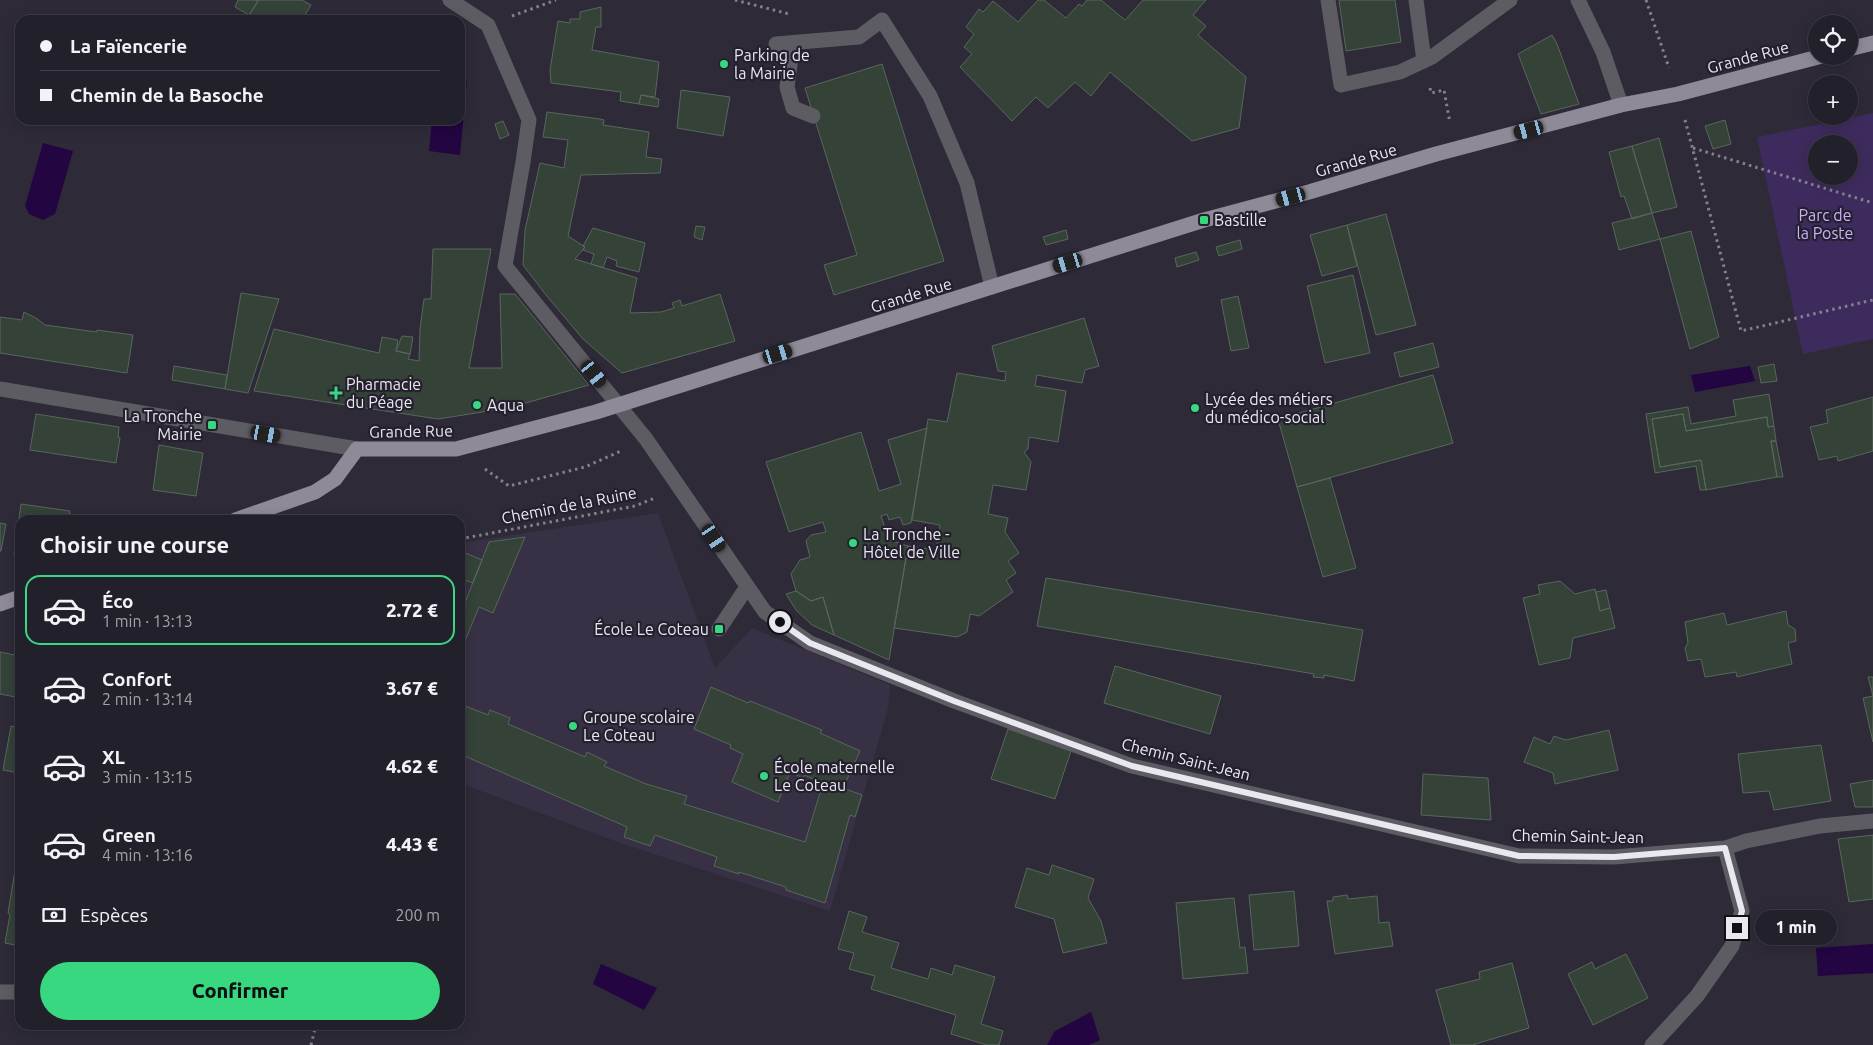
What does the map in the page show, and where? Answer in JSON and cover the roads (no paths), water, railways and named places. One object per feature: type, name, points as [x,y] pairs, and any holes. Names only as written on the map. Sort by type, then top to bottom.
[{"type":"main road","points":[[1858,47],[1873,43]]},
{"type":"main road","name":"Grande Rue","points":[[357,449],[456,449],[596,412],[1204,220],[1310,192],[1436,154],[1808,60]]},
{"type":"main road","points":[[249,515],[315,492],[335,479],[357,449]]},
{"type":"main road","points":[[0,604],[15,599]]},
{"type":"street","name":"Chemin Saint-Jean","points":[[450,0],[488,25],[528,120],[523,162],[505,266],[646,439],[764,612],[810,643],[954,701],[1132,766],[1519,856],[1614,857],[1725,848],[1746,841],[1820,826],[1873,821]]},
{"type":"street","points":[[1328,0],[1341,85],[1400,72],[1432,57],[1510,0]]},
{"type":"street","points":[[1416,0],[1424,61]]},
{"type":"street","points":[[1578,0],[1603,52],[1621,106]]},
{"type":"street","points":[[776,44],[859,37],[882,20],[930,96],[967,183],[992,287]]},
{"type":"street","points":[[793,43],[787,86],[793,108],[814,116]]},
{"type":"street","name":"Grande Rue","points":[[0,389],[357,449]]},
{"type":"street","points":[[719,629],[747,587]]},
{"type":"street","points":[[1652,1045],[1697,996],[1732,946],[1742,911],[1725,848]]},
{"type":"street","points":[[0,992],[15,992]]},
{"type":"place","name":"Parking de la Mairie","points":[[724,64]]},
{"type":"place","name":"Bastille","points":[[1204,220]]},
{"type":"place","name":"Pharmacie du Péage","points":[[336,393]]},
{"type":"place","name":"Aqua","points":[[477,405]]},
{"type":"place","name":"Lycée des métiers du médico-social","points":[[1195,408]]},
{"type":"place","name":"La Tronche Mairie","points":[[212,425]]},
{"type":"place","name":"La Tronche - Hôtel de Ville","points":[[853,543]]},
{"type":"place","name":"École Le Coteau","points":[[719,629]]},
{"type":"place","name":"Groupe scolaire Le Coteau","points":[[573,726]]},
{"type":"place","name":"École maternelle Le Coteau","points":[[764,776]]},
{"type":"park label","name":"Parc de la Poste","points":[[1825,224]]}]
